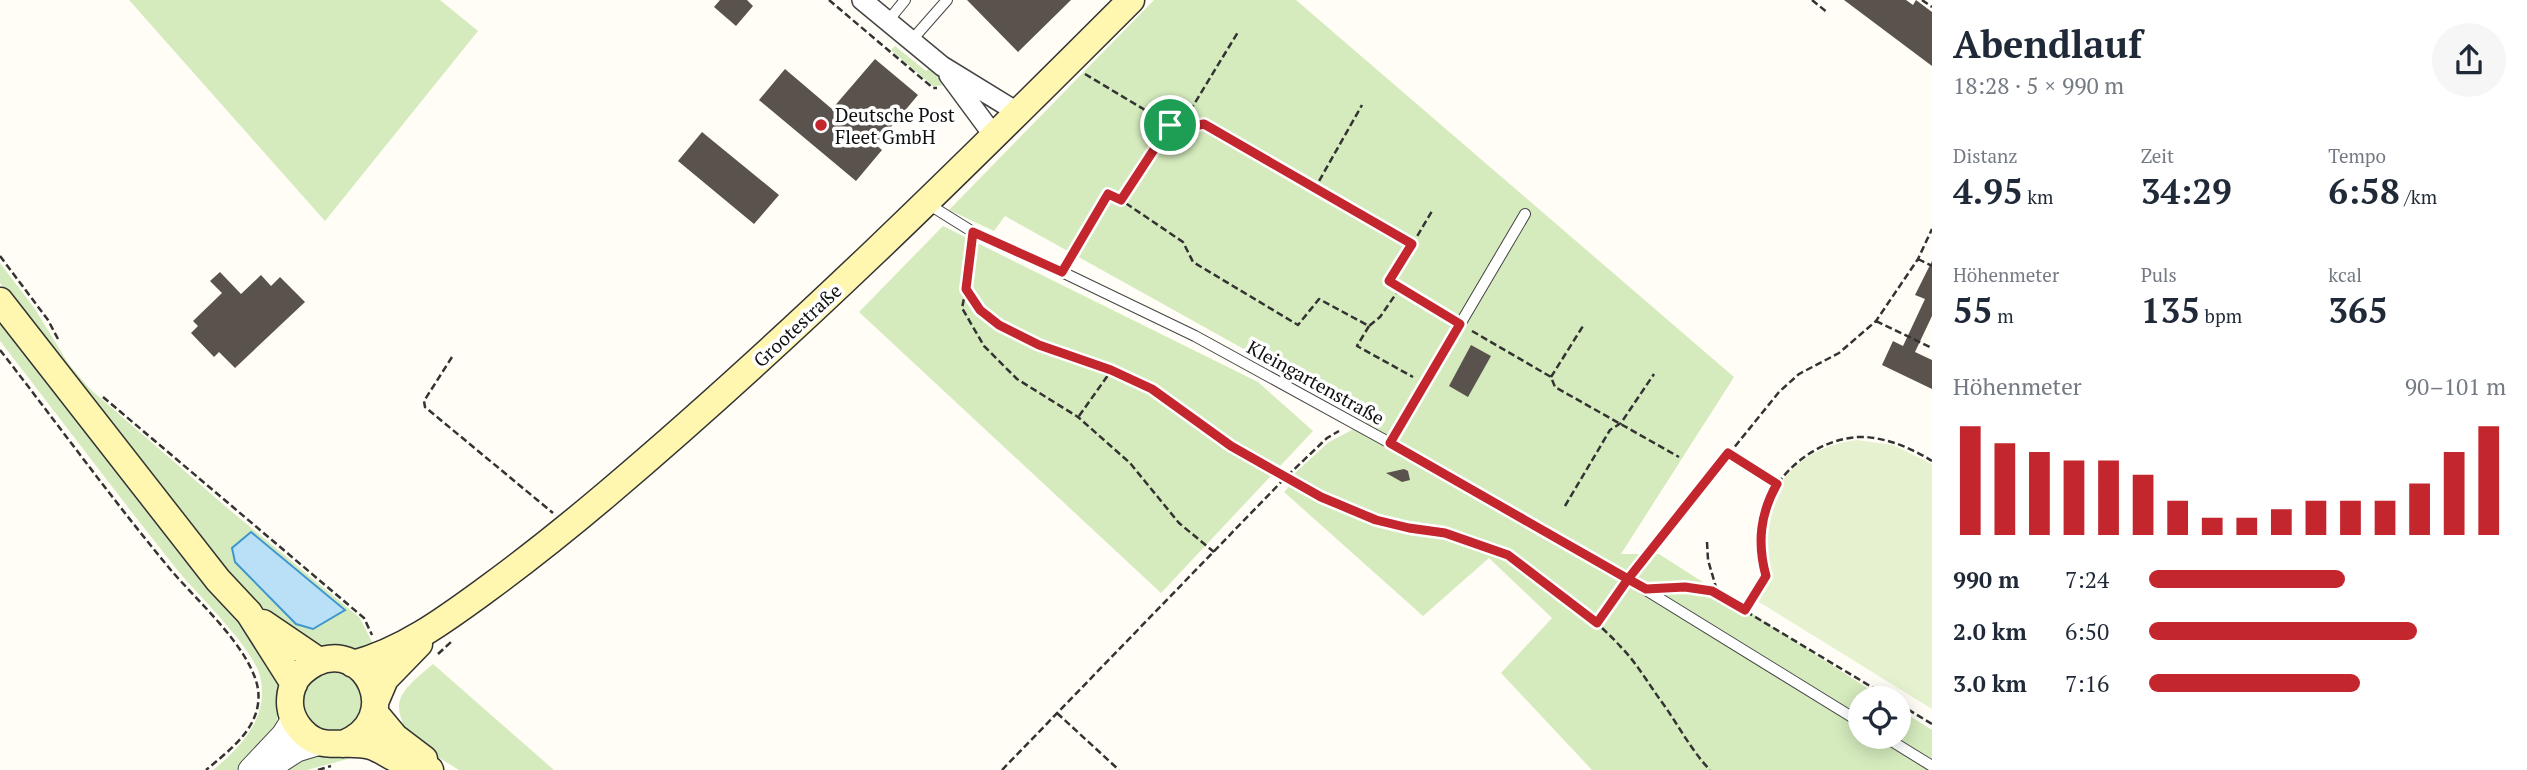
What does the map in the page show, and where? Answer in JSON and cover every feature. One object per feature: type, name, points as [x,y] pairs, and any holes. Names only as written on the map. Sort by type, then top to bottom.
[{"type":"main road","name":"Grootestraße","points":[[353,664],[385,653],[439,623],[569,526],[682,431],[794,330],[1131,0]]},
{"type":"main road","points":[[0,301],[218,580],[248,613],[294,684]]},
{"type":"main road","points":[[248,613],[319,661]]},
{"type":"main road","name":"Grootestraße","points":[[376,706],[385,679],[439,623]]},
{"type":"main road","points":[[331,744],[363,733],[371,723],[376,706],[373,686],[365,673],[342,660],[319,661],[307,667],[294,684],[290,701],[293,719],[304,734],[331,744],[369,745],[399,760],[430,770]]},
{"type":"main road","points":[[376,706],[401,741],[436,770]]},
{"type":"street","points":[[862,0],[942,66],[1017,112]]},
{"type":"street","points":[[942,66],[994,135]]},
{"type":"street","points":[[250,770],[284,735],[293,719]]},
{"type":"street","points":[[267,770],[298,750],[331,744]]},
{"type":"lane","points":[[888,21],[905,0]]},
{"type":"lane","points":[[911,41],[947,0]]},
{"type":"lane","name":"Kleingartenstraße","points":[[925,202],[973,232],[1195,337],[1353,422],[1646,589],[1848,715]]},
{"type":"lane","points":[[1390,443],[1525,214]]},
{"type":"lane","points":[[1904,749],[1932,766]]},
{"type":"path","points":[[1812,0],[1828,13]]},
{"type":"path","points":[[1922,0],[1932,7]]},
{"type":"path","points":[[1179,129],[1238,32]]},
{"type":"path","points":[[1082,73],[1179,129],[1204,124],[1314,190],[1412,244]]},
{"type":"path","points":[[1314,190],[1362,105]]},
{"type":"path","points":[[1121,200],[1170,125]]},
{"type":"path","points":[[1062,272],[1108,194],[1184,242],[1193,262],[1298,325],[1319,299],[1369,326]]},
{"type":"path","points":[[1432,211],[1389,281],[1551,377],[1555,387],[1679,457]]},
{"type":"path","points":[[1597,623],[1628,579],[1779,392],[1799,374],[1839,353],[1876,321],[1918,259],[1932,229]]},
{"type":"path","points":[[973,232],[962,308],[984,346],[1017,379],[1078,417],[1130,463],[1179,523],[1214,552]]},
{"type":"path","points":[[0,256],[48,320],[59,341]]},
{"type":"path","points":[[1918,259],[1932,266]]},
{"type":"path","points":[[1400,288],[1380,317],[1369,326],[1357,346],[1425,384]]},
{"type":"path","points":[[966,289],[980,310],[999,325],[1039,345],[1111,370],[1152,389],[1231,446],[1285,478],[1358,514],[1409,528],[1445,533],[1508,555],[1597,623],[1623,648],[1710,770]]},
{"type":"path","points":[[1876,321],[1932,348]]},
{"type":"path","points":[[1551,377],[1583,326]]},
{"type":"path","points":[[0,350],[170,569],[239,648],[252,668],[258,689],[254,716],[239,742],[206,770]]},
{"type":"path","points":[[452,357],[424,401],[425,407],[569,526]]},
{"type":"path","points":[[1078,417],[1111,370]]},
{"type":"path","points":[[1565,506],[1610,430],[1621,423],[1654,374]]},
{"type":"path","points":[[100,394],[364,618],[385,653]]},
{"type":"path","points":[[1002,770],[1285,478],[1327,438],[1353,422]]},
{"type":"path","points":[[1745,610],[1766,576],[1761,527],[1764,511],[1777,484],[1809,454],[1832,443],[1866,437],[1903,446],[1932,461]]},
{"type":"path","points":[[1728,453],[1777,484]]},
{"type":"path","points":[[1707,542],[1708,560],[1718,594]]},
{"type":"path","points":[[1646,589],[1685,587],[1718,594],[1870,686]]},
{"type":"path","points":[[1911,711],[1932,724]]},
{"type":"path","points":[[1057,713],[1119,770]]},
{"type":"green space","points":[[129,0],[440,0],[478,31],[325,221]]},
{"type":"green space","points":[[1154,0],[1296,0],[1734,377],[1621,554],[1659,554],[1864,686],[1848,686],[1848,749],[1911,749],[1911,717],[1932,730],[1932,770],[1592,770],[1501,673],[1552,618],[1489,558],[1423,616],[1284,492],[1295,480],[1295,473],[1329,442],[1371,420],[1005,216],[994,231],[949,210]]},
{"type":"green space","points":[[895,46],[926,71],[930,68],[947,85],[933,86],[891,50]]},
{"type":"green space","points":[[943,226],[1258,382],[1313,431],[1161,593],[859,312]]},
{"type":"green space","points":[[0,263],[35,309],[68,363],[90,389],[360,618],[376,650],[360,652],[342,646],[308,644],[288,632],[228,573],[0,283]]},
{"type":"green space","points":[[0,320],[262,647],[280,681],[274,730],[259,751],[237,770],[213,770],[243,741],[257,718],[262,691],[255,664],[237,637],[156,543],[0,341]]},
{"type":"green space","points":[[1857,440],[1893,445],[1932,464],[1932,709],[1911,696],[1911,686],[1895,686],[1754,599],[1768,576],[1764,551],[1765,527],[1770,505],[1779,486],[1793,469],[1810,455]]},
{"type":"green space","points":[[433,664],[554,770],[459,770],[403,735],[399,708],[402,695],[411,683]]},
{"type":"green space","points":[[342,670],[363,687],[363,714],[345,732],[321,732],[303,716],[301,692],[316,673]]},
{"type":"green space","points":[[304,755],[355,757],[307,770],[279,770]]},
{"type":"water","points":[[251,532],[345,610],[313,629],[296,624],[235,562],[232,548]]},
{"type":"building","points":[[720,0],[747,0],[753,6],[736,26],[714,7]]},
{"type":"building","points":[[967,0],[1071,0],[1018,52]]},
{"type":"building","points":[[1844,0],[1906,0],[1913,5],[1916,0],[1932,12],[1932,66]]},
{"type":"building","points":[[875,59],[918,95],[876,145],[882,150],[856,181],[759,100],[785,69],[832,109]]},
{"type":"building","points":[[702,132],[779,195],[754,224],[678,161]]},
{"type":"building","points":[[1932,261],[1932,316],[1915,352],[1932,360],[1932,389],[1882,365],[1893,341],[1903,346],[1925,299],[1915,295]]},
{"type":"building","points":[[220,272],[241,294],[261,275],[271,286],[280,277],[305,302],[235,368],[219,352],[214,357],[191,333],[198,326],[193,321],[222,293],[210,281]]},
{"type":"building","points":[[1471,345],[1491,356],[1468,397],[1449,386]]},
{"type":"building","points":[[1404,469],[1408,471],[1410,480],[1402,482],[1386,473]]},
{"type":"place","name":"Deutsche Post Fleet GmbH","points":[[821,125]]},
{"type":"route","points":[[1170,125],[1121,200],[1108,194],[1062,272],[973,232],[966,289],[980,310],[999,325],[1039,345],[1111,370],[1152,389],[1231,446],[1321,497],[1376,520],[1445,533],[1508,555],[1597,623],[1628,579],[1728,453],[1777,484],[1764,511],[1761,527],[1760,543],[1766,576],[1745,610],[1712,591],[1685,587],[1646,589],[1628,579],[1390,443],[1460,324],[1389,281],[1412,244],[1314,190],[1204,124],[1179,129],[1170,125]]}]
